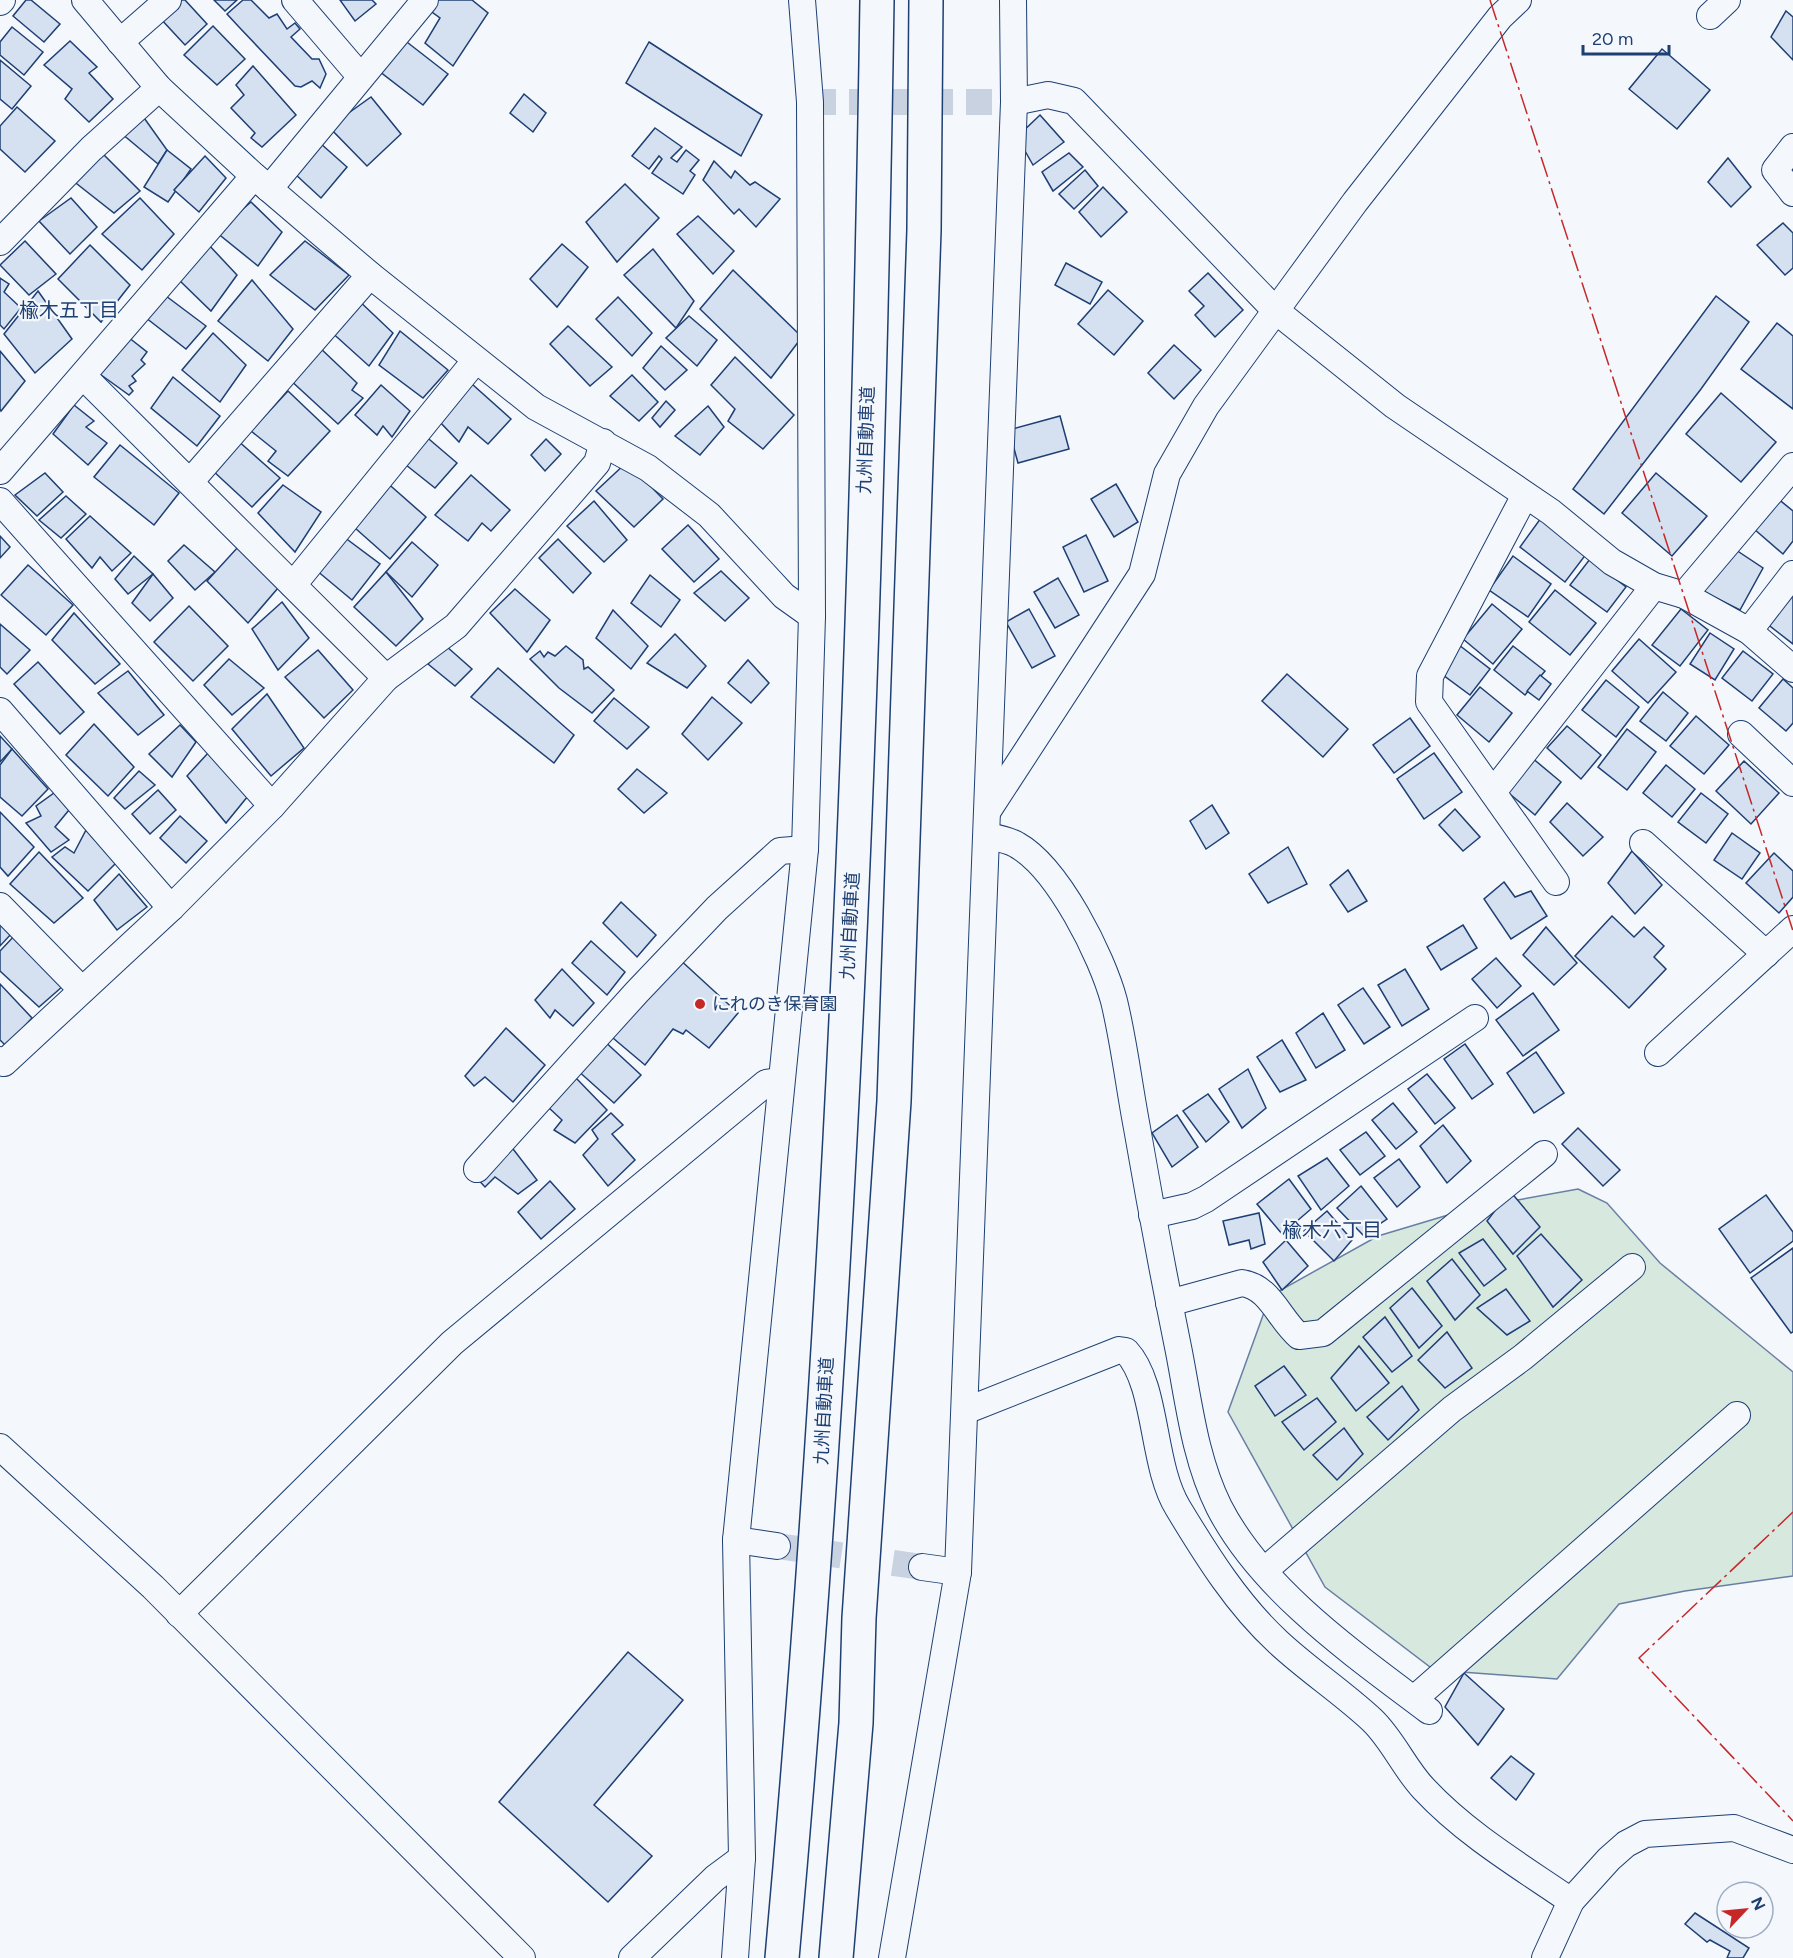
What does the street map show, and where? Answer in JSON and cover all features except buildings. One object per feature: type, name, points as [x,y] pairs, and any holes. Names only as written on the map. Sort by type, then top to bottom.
[{"type":"highway","name":"九州自動車道","points":[[782,1958],[813,1602],[851,924],[875,169],[877,0]]},
{"type":"highway","points":[[836,1958],[856,1724],[859,1618],[894,1101],[924,230],[926,0]]},
{"type":"street","points":[[85,0],[159,88],[262,183],[370,275],[536,407],[648,468],[709,515],[784,596],[812,616]]},
{"type":"street","points":[[120,42],[168,0]]},
{"type":"street","points":[[295,0],[360,76]]},
{"type":"street","points":[[0,471],[83,376],[160,282],[231,206],[262,183],[360,76],[425,0]]},
{"type":"street","points":[[735,1958],[742,1858],[736,1540],[805,849],[812,616],[810,102],[802,0]]},
{"type":"street","points":[[892,1958],[958,1572],[1014,102],[1013,0]]},
{"type":"street","points":[[988,809],[1142,574],[1167,474],[1206,406],[1355,202],[1500,17],[1518,0]]},
{"type":"street","points":[[0,242],[91,149],[159,88]]},
{"type":"street","points":[[1014,102],[1048,95],[1074,101],[1276,311],[1395,406],[1551,512],[1611,562],[1654,586],[1684,595],[1749,631],[1793,669]]},
{"type":"street","points":[[1793,147],[1774,170],[1793,194]]},
{"type":"street","points":[[190,482],[370,275]]},
{"type":"street","points":[[292,585],[476,361]]},
{"type":"street","points":[[83,376],[386,678]]},
{"type":"street","points":[[1,1063],[171,908],[272,806],[386,678],[456,626],[597,463],[603,442]]},
{"type":"street","points":[[1684,595],[1793,466]]},
{"type":"street","points":[[1525,495],[1430,676],[1429,702],[1556,882]]},
{"type":"street","points":[[0,501],[272,806]]},
{"type":"street","points":[[1749,631],[1793,574]]},
{"type":"street","points":[[1493,792],[1654,586]]},
{"type":"street","points":[[0,711],[171,908]]},
{"type":"street","points":[[1741,735],[1793,783]]},
{"type":"street","points":[[987,836],[1016,843],[1033,857],[1066,894],[1085,930],[1114,999],[1152,1215],[1200,1461],[1219,1506],[1239,1540],[1265,1570],[1348,1650],[1421,1705],[1737,1415]]},
{"type":"street","points":[[1643,843],[1766,954]]},
{"type":"street","points":[[477,1169],[637,992],[717,908],[780,851],[805,849]]},
{"type":"street","points":[[0,906],[82,990]]},
{"type":"street","points":[[1658,1053],[1793,929]]},
{"type":"street","points":[[1152,1215],[1192,1206],[1206,1199],[1475,1018]]},
{"type":"street","points":[[179,1614],[452,1343],[766,1083],[781,1081]]},
{"type":"street","points":[[1169,1303],[1242,1283],[1254,1285],[1264,1292],[1290,1328],[1299,1336],[1323,1333],[1544,1154]]},
{"type":"street","points":[[1265,1570],[1452,1409],[1523,1357],[1632,1267]]},
{"type":"street","points":[[965,1411],[1119,1350],[1126,1351],[1142,1375],[1157,1454],[1174,1503],[1239,1600],[1278,1642],[1373,1721],[1399,1753],[1422,1787],[1442,1807],[1469,1831],[1571,1901]]},
{"type":"street","points":[[0,1447],[153,1587],[522,1958]]},
{"type":"street","points":[[736,1540],[777,1546]]},
{"type":"street","points":[[922,1568],[958,1572]]},
{"type":"street","points":[[1545,1958],[1571,1901],[1609,1859],[1626,1844],[1646,1834],[1734,1828],[1793,1850]]},
{"type":"street","points":[[632,1958],[715,1878],[742,1858]]},
{"type":"shaded area","points":[[1578,1189],[1607,1203],[1660,1263],[1793,1372],[1793,1576],[1685,1591],[1619,1604],[1557,1679],[1434,1670],[1325,1587],[1228,1412],[1270,1296],[1378,1236],[1468,1209]]},
{"type":"tunnel","points":[[810,102],[1014,102]]},
{"type":"tunnel","points":[[777,1546],[922,1567]]},
{"type":"power","points":[[1490,0],[1793,931]]},
{"type":"power","points":[[1793,1512],[1639,1658],[1793,1821]]},
{"type":"place","name":"にれのき保育園","points":[[700,1004]]},
{"type":"district","name":"楡木五丁目","points":[[69,310]]},
{"type":"district","name":"楡木六丁目","points":[[1332,1230]]}]
